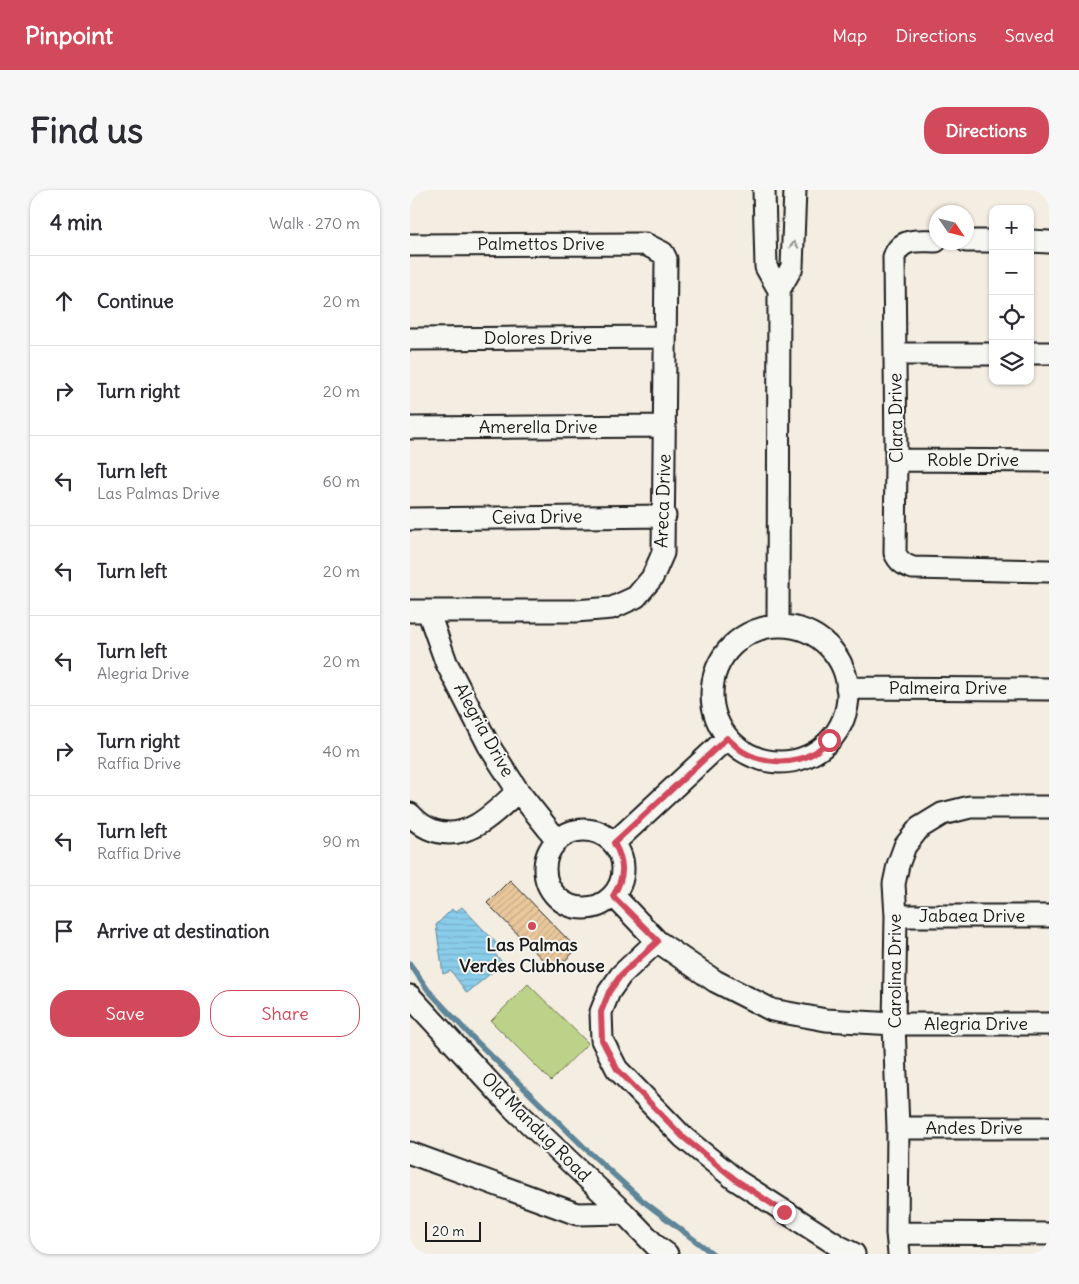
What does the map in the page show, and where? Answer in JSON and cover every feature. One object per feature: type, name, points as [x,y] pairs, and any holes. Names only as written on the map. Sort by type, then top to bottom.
[{"type":"street","points":[[764,190],[766,267],[778,290],[778,626]]},
{"type":"street","points":[[778,290],[792,267],[795,190]]},
{"type":"street","name":"Clara Drive","points":[[929,241],[908,241],[898,250],[894,257],[896,460],[894,553],[904,565],[913,568],[1049,571]]},
{"type":"street","points":[[974,241],[989,241]]},
{"type":"street","points":[[1034,242],[1049,242]]},
{"type":"street","name":"Palmettos Drive","points":[[410,245],[645,244],[662,253],[666,259]]},
{"type":"street","name":"Areca Drive","points":[[419,611],[576,611],[612,608],[636,597],[652,578],[663,553],[666,259]]},
{"type":"street","name":"Dolores Drive","points":[[410,338],[665,338]]},
{"type":"street","points":[[1034,353],[1049,353]]},
{"type":"street","points":[[895,354],[989,354]]},
{"type":"street","name":"Amerella Drive","points":[[410,428],[665,426]]},
{"type":"street","name":"Roble Drive","points":[[896,460],[1049,461]]},
{"type":"street","name":"Ceiva Drive","points":[[410,519],[664,516]]},
{"type":"street","name":"Alegria Drive","points":[[419,611],[489,746],[518,791],[557,840]]},
{"type":"street","points":[[778,626],[798,628],[817,636],[832,650],[843,668],[847,688],[846,707],[840,725],[829,740],[814,753],[796,760],[777,762],[758,759],[741,751],[727,738],[715,716],[712,690],[717,666],[732,645],[753,631],[778,626]]},
{"type":"street","name":"Palmeira Drive","points":[[847,688],[1049,689]]},
{"type":"street","points":[[614,843],[727,738]]},
{"type":"street","points":[[410,814],[415,820],[429,829],[445,833],[468,831],[491,816],[518,791]]},
{"type":"street","name":"Carolina Drive","points":[[899,1254],[897,1233],[898,1128],[894,1024],[896,916],[894,884],[898,865],[905,846],[919,828],[942,814],[970,807],[1049,807]]},
{"type":"street","points":[[586,830],[601,834],[614,843],[620,852],[623,875],[620,886],[613,896],[602,904],[589,909],[582,909],[561,903],[551,893],[545,880],[544,865],[548,852],[557,840],[570,832],[586,830]]},
{"type":"street","name":"Alegria Drive","points":[[613,896],[658,941],[714,981],[772,1010],[826,1020],[894,1024],[1049,1024]]},
{"type":"street","name":"Jabaea Drive","points":[[896,916],[1049,916]]},
{"type":"street","points":[[658,941],[621,975],[609,992],[601,1012],[602,1040],[617,1069],[683,1137],[736,1180],[824,1237],[854,1254]]},
{"type":"street","name":"Old Mandug Road","points":[[410,996],[514,1109],[624,1213],[656,1246],[667,1254]]},
{"type":"street","name":"Andes Drive","points":[[898,1128],[1049,1128]]},
{"type":"street","points":[[410,1153],[577,1214],[624,1213]]},
{"type":"street","points":[[897,1233],[1049,1234]]},
{"type":"green space","points":[[528,984],[588,1043],[551,1081],[491,1021]]},
{"type":"water","points":[[462,907],[501,948],[495,954],[503,963],[467,993],[451,971],[443,974],[436,925],[452,909],[455,912]]},
{"type":"building","name":"Las Palmas Verdes Clubhouse","points":[[510,880],[577,949],[554,971],[487,903]]},
{"type":"waterway","points":[[410,964],[428,990],[469,1034],[588,1151],[643,1201],[713,1254]]},
{"type":"place","name":"Las Palmas Verdes Clubhouse","points":[[532,926]]},
{"type":"route","points":[[784,1212],[736,1180],[683,1137],[617,1069],[602,1040],[601,1012],[609,992],[621,975],[658,941],[613,896],[620,886],[623,875],[620,852],[614,843],[727,738],[741,751],[758,759],[777,762],[796,760],[814,753],[829,740]]}]
